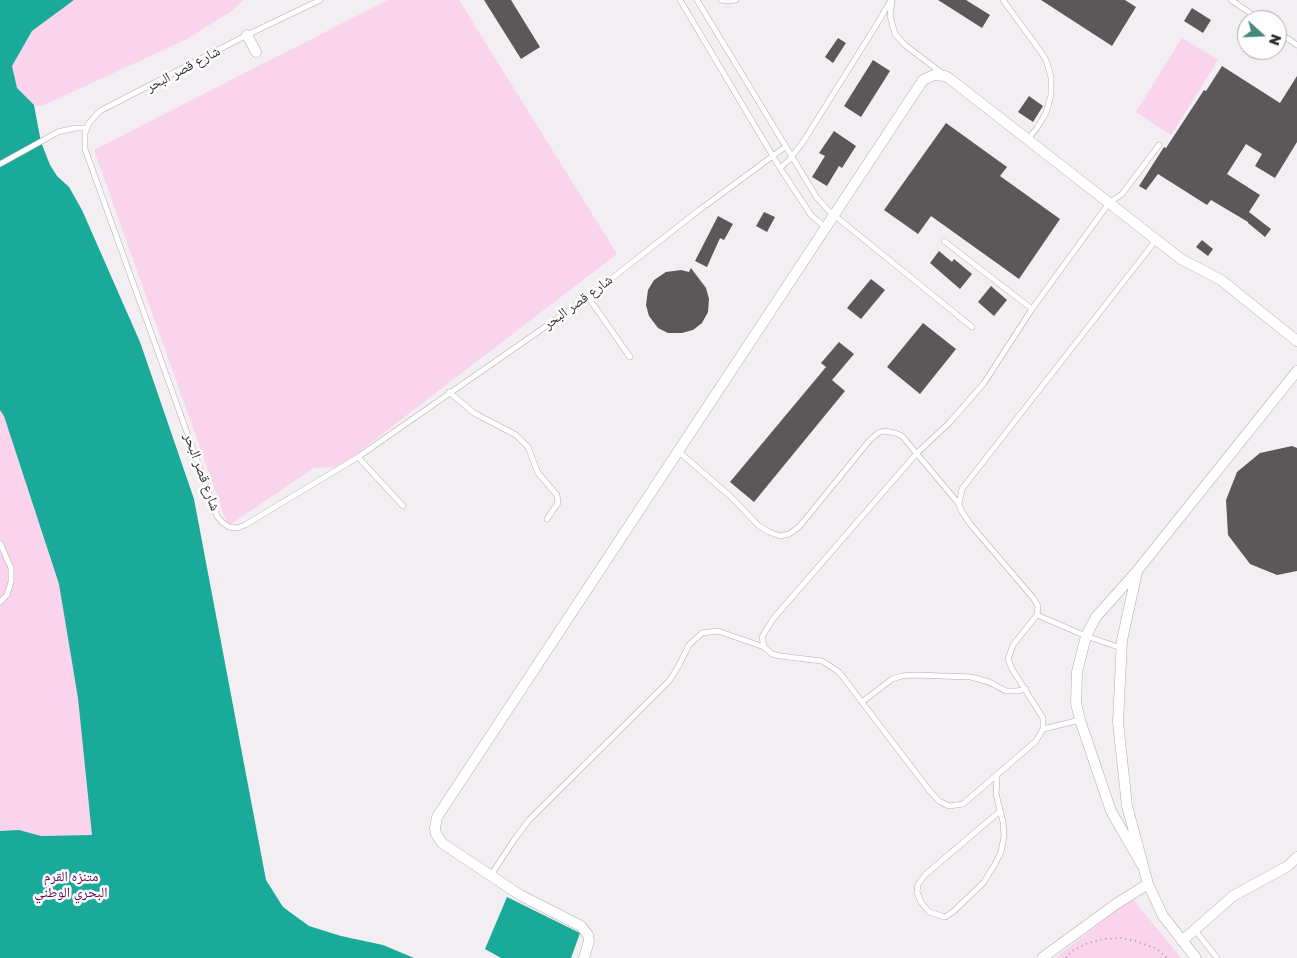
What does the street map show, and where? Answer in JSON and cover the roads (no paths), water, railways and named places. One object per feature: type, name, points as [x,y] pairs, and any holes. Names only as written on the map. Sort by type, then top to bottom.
[{"type":"street","points":[[247,35],[256,52]]},
{"type":"street","points":[[584,958],[589,941],[585,930],[581,926],[536,905],[442,843],[436,834],[437,817],[923,80],[934,75],[945,76],[1189,265],[1221,280],[1297,341]]},
{"type":"street","points":[[1142,865],[1111,810],[1080,720],[1076,703],[1077,672],[1086,636],[1096,617],[1137,571],[1297,371]]},
{"type":"street","points":[[1137,571],[1122,648],[1118,722],[1127,806],[1148,884],[1163,916],[1196,958]]},
{"type":"street","points":[[1182,941],[1233,896],[1288,866],[1297,857]]},
{"type":"street","points":[[1042,958],[1116,904],[1148,884]]},
{"type":"lane","name":"شارع قصر البحر","points":[[320,0],[247,35],[100,111],[92,118],[86,128],[84,138],[85,149],[219,520],[229,527],[237,528],[245,525],[358,456],[588,297],[690,217],[786,147]]},
{"type":"lane","points":[[680,0],[780,168],[811,215],[825,227]]},
{"type":"lane","points":[[696,0],[813,193],[834,214],[972,327]]},
{"type":"lane","points":[[721,0],[726,2],[736,0]]},
{"type":"lane","points":[[780,168],[803,142],[891,0]]},
{"type":"lane","points":[[891,0],[890,16],[895,34],[905,45],[945,76]]},
{"type":"lane","points":[[1003,0],[1042,52],[1051,77],[1051,95],[1046,113],[1038,128],[1027,140]]},
{"type":"lane","points":[[1231,0],[1246,10]]},
{"type":"lane","points":[[0,164],[58,132],[75,128],[86,128]]},
{"type":"lane","points":[[764,647],[762,637],[773,619],[917,453],[949,423],[984,383],[1032,309],[1109,203],[1122,194],[1159,145]]},
{"type":"lane","points":[[959,504],[962,489],[1156,240]]},
{"type":"lane","points":[[944,241],[1032,309]]},
{"type":"lane","points":[[588,297],[630,357]]},
{"type":"lane","points":[[449,392],[474,413],[516,435],[528,447],[538,473],[557,495],[558,503],[547,519]]},
{"type":"lane","points":[[491,875],[529,820],[669,680],[678,668],[689,646],[702,633],[718,631],[764,647],[772,654],[822,661],[839,672],[929,790],[939,801],[949,806],[963,804],[1036,741],[1043,729],[1043,718],[1012,669],[1008,659],[1013,645],[1037,615],[1038,606],[971,525],[959,504],[902,436],[884,430],[878,433],[798,527],[789,534],[780,536],[759,526],[730,496],[678,451]]},
{"type":"lane","points":[[358,456],[403,506]]},
{"type":"lane","points":[[0,543],[11,568],[12,582],[7,595],[0,602]]},
{"type":"lane","points":[[1037,615],[1086,636],[1122,648]]},
{"type":"lane","points":[[862,702],[892,680],[913,674],[971,678],[1017,692],[1026,689]]},
{"type":"lane","points":[[1043,729],[1080,720]]},
{"type":"lane","points":[[997,775],[996,794],[1003,822],[1004,836],[1000,852],[984,882],[963,904],[945,916],[929,912],[921,902],[917,892],[918,884],[926,874],[999,812]]},
{"type":"lane","points":[[1195,930],[1217,958]]},
{"type":"park label","name":"متنزه القرم البحري الوطني","points":[[71,886]]}]
